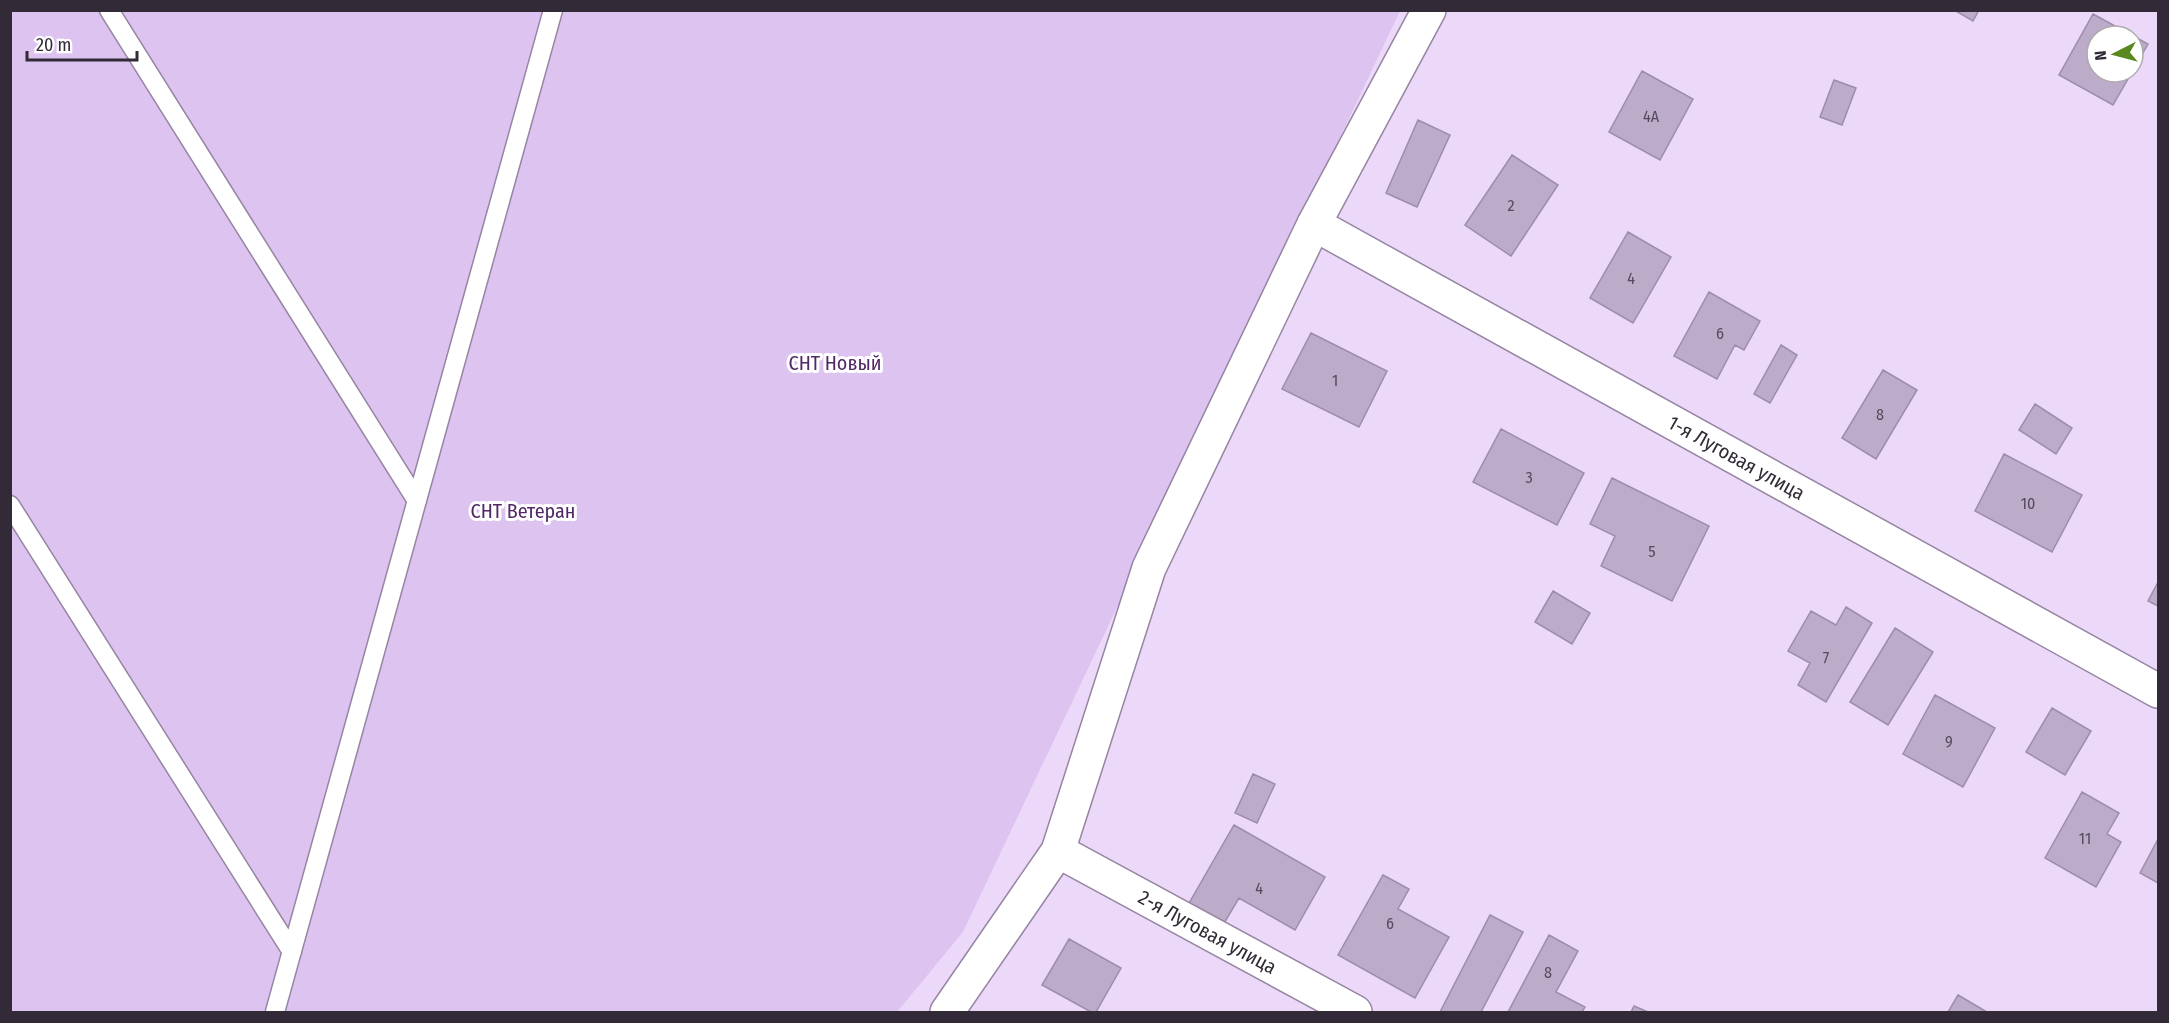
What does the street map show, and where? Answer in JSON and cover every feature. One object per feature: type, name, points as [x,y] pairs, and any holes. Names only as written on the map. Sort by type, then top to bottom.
[{"type":"street","points":[[947,1012],[1058,851],[1149,568],[1314,224],[1429,10]]},
{"type":"street","name":"1-я Луговая улица","points":[[1314,224],[2158,691]]},
{"type":"street","name":"2-я Луговая улица","points":[[1058,851],[1355,1012]]},
{"type":"lane","points":[[109,10],[417,501]]},
{"type":"lane","points":[[275,1012],[553,10]]},
{"type":"lane","points":[[10,505],[292,952]]},
{"type":"green space","name":"СНТ Ветеран","points":[[10,11],[1400,11],[963,932],[897,1012],[11,1012]]},
{"type":"building","points":[[1954,10],[1979,10],[1973,21]]},
{"type":"building","points":[[2093,14],[2111,24],[2087,24]]},
{"type":"building","points":[[2085,28],[2085,84],[2125,84],[2113,105],[2059,75]]},
{"type":"building","points":[[1642,71],[1693,99],[1660,160],[1609,132]]},
{"type":"building","points":[[1834,80],[1856,88],[1842,125],[1820,117]]},
{"type":"building","points":[[1418,120],[1450,135],[1417,207],[1386,193]]},
{"type":"building","points":[[1512,155],[1558,185],[1511,256],[1465,225]]},
{"type":"building","points":[[1628,232],[1671,257],[1633,323],[1590,298]]},
{"type":"building","points":[[1709,292],[1760,321],[1744,350],[1735,345],[1717,379],[1674,356]]},
{"type":"building","points":[[1311,333],[1387,371],[1359,427],[1282,389]]},
{"type":"building","points":[[1781,345],[1797,355],[1770,403],[1754,394]]},
{"type":"building","points":[[1883,370],[1917,390],[1876,459],[1842,438]]},
{"type":"building","points":[[2035,404],[2072,428],[2056,454],[2019,430]]},
{"type":"building","points":[[1501,429],[1584,473],[1557,525],[1473,482]]},
{"type":"building","points":[[2004,454],[2082,495],[2052,552],[1975,511]]},
{"type":"building","points":[[1612,478],[1709,526],[1672,601],[1601,566],[1615,536],[1590,524]]},
{"type":"building","points":[[2158,582],[2158,606],[2148,601]]},
{"type":"building","points":[[1553,591],[1590,613],[1572,644],[1535,622]]},
{"type":"building","points":[[1846,607],[1872,623],[1826,702],[1798,685],[1810,663],[1788,651],[1811,611],[1836,625]]},
{"type":"building","points":[[1895,628],[1933,652],[1888,725],[1850,702]]},
{"type":"building","points":[[1935,695],[1995,728],[1963,787],[1903,754]]},
{"type":"building","points":[[2052,708],[2091,731],[2065,775],[2026,752]]},
{"type":"building","points":[[1253,774],[1275,784],[1257,823],[1235,813]]},
{"type":"building","points":[[2082,792],[2119,813],[2107,834],[2121,842],[2096,887],[2045,858]]},
{"type":"building","points":[[1234,825],[1325,877],[1295,930],[1239,898],[1223,925],[1188,905]]},
{"type":"building","points":[[2158,839],[2158,883],[2140,873]]},
{"type":"building","points":[[1383,875],[1409,889],[1398,909],[1449,937],[1415,998],[1338,955]]},
{"type":"building","points":[[1490,915],[1523,932],[1481,1012],[1440,1012]]},
{"type":"building","points":[[1549,935],[1578,951],[1556,992],[1585,1007],[1582,1012],[1508,1012]]},
{"type":"building","points":[[1069,939],[1121,968],[1096,1012],[1091,1012],[1042,985]]},
{"type":"building","points":[[1958,995],[1987,1012],[1948,1012]]},
{"type":"building","points":[[1634,1006],[1648,1012],[1631,1012]]},
{"type":"park label","name":"СНТ Новый","points":[[835,363]]}]
